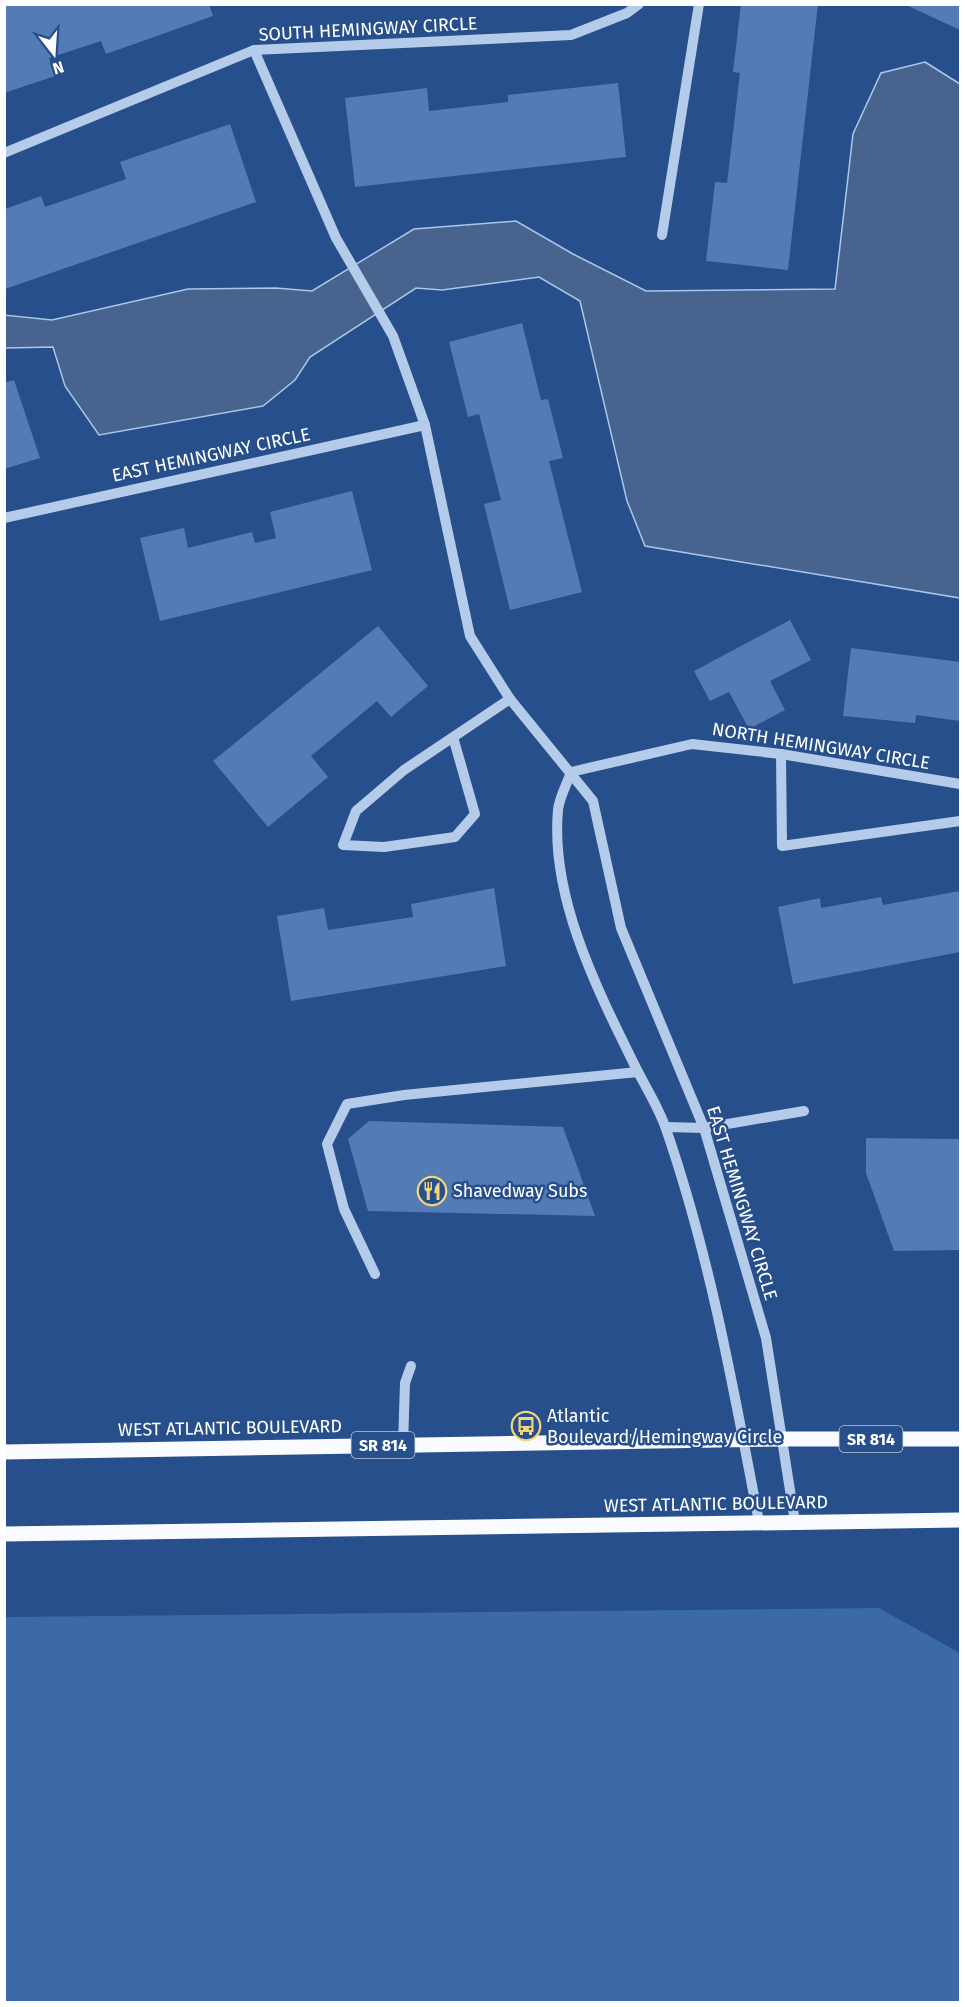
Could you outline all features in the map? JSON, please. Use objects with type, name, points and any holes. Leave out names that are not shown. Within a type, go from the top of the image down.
[{"type":"main road","name":"WEST ATLANTIC BOULEVARD","points":[[4,1452],[960,1438]]},
{"type":"main road","name":"WEST ATLANTIC BOULEVARD","points":[[4,1534],[960,1520]]},
{"type":"street","name":"SOUTH HEMINGWAY CIRCLE","points":[[4,153],[254,50],[571,35],[627,13],[639,4]]},
{"type":"street","points":[[662,235],[699,4]]},
{"type":"street","name":"EAST HEMINGWAY CIRCLE","points":[[254,50],[336,238],[393,336],[425,425],[470,636],[510,699],[593,801],[621,928],[704,1128],[766,1338],[795,1522]]},
{"type":"street","name":"EAST HEMINGWAY CIRCLE","points":[[4,518],[425,425]]},
{"type":"street","points":[[453,737],[475,814],[455,837],[384,847],[343,845],[356,811],[404,770],[453,737],[510,699]]},
{"type":"street","name":"NORTH HEMINGWAY CIRCLE","points":[[571,772],[692,744],[781,754],[960,784]]},
{"type":"street","points":[[781,754],[782,846],[960,821]]},
{"type":"street","points":[[571,772],[558,808],[558,869],[585,955],[638,1072],[666,1127],[701,1248],[759,1522]]},
{"type":"street","points":[[375,1274],[345,1209],[327,1144],[347,1104],[404,1095],[638,1072]]},
{"type":"street","points":[[666,1127],[704,1128],[804,1111]]},
{"type":"street","points":[[403,1445],[405,1383],[411,1366]]},
{"type":"shaded area","points":[[925,62],[960,84],[960,598],[645,546],[627,501],[580,301],[539,277],[442,290],[416,288],[310,357],[295,380],[263,406],[99,435],[65,386],[53,347],[5,348],[4,315],[52,320],[188,289],[276,288],[312,291],[414,229],[516,221],[573,254],[646,291],[835,289],[853,134],[881,73]]},
{"type":"shaded area","points":[[879,1608],[960,1653],[960,2002],[5,2002],[5,1617]]},
{"type":"building","points":[[8,4],[209,4],[213,16],[106,54],[101,41],[49,58],[55,76],[4,93],[4,6]]},
{"type":"building","points":[[741,4],[818,4],[788,270],[706,261],[715,182],[727,183],[740,73],[733,72]]},
{"type":"building","points":[[904,4],[960,4],[960,30]]},
{"type":"building","points":[[618,83],[626,157],[355,187],[345,98],[427,88],[429,111],[508,102],[508,95]]},
{"type":"building","points":[[230,124],[256,202],[5,289],[5,209],[41,196],[45,207],[126,179],[120,162]]},
{"type":"building","points":[[522,323],[541,400],[548,399],[563,458],[549,461],[582,592],[510,610],[484,504],[501,500],[479,414],[468,417],[449,342]]},
{"type":"building","points":[[14,380],[40,458],[4,469],[4,383]]},
{"type":"building","points":[[352,491],[372,570],[160,621],[140,538],[184,528],[188,548],[252,532],[255,543],[276,538],[270,512]]},
{"type":"building","points":[[790,620],[811,660],[770,681],[785,710],[749,729],[729,692],[710,701],[694,671]]},
{"type":"building","points":[[378,626],[428,686],[391,717],[377,701],[311,756],[328,777],[268,827],[213,761]]},
{"type":"building","points":[[851,648],[960,662],[960,721],[916,715],[915,723],[843,716]]},
{"type":"building","points":[[494,888],[506,966],[291,1001],[277,916],[324,908],[328,930],[413,917],[411,904]]},
{"type":"building","points":[[960,891],[960,952],[793,984],[778,907],[820,898],[821,908],[881,897],[883,905]]},
{"type":"building","points":[[369,1121],[563,1127],[595,1216],[368,1211],[348,1139]]},
{"type":"building","points":[[866,1138],[960,1139],[960,1250],[894,1251],[866,1173]]},
{"type":"place","name":"Shavedway Subs","points":[[432,1191]]},
{"type":"place","name":"Atlantic Boulevard/Hemingway Circle","points":[[526,1426]]}]
